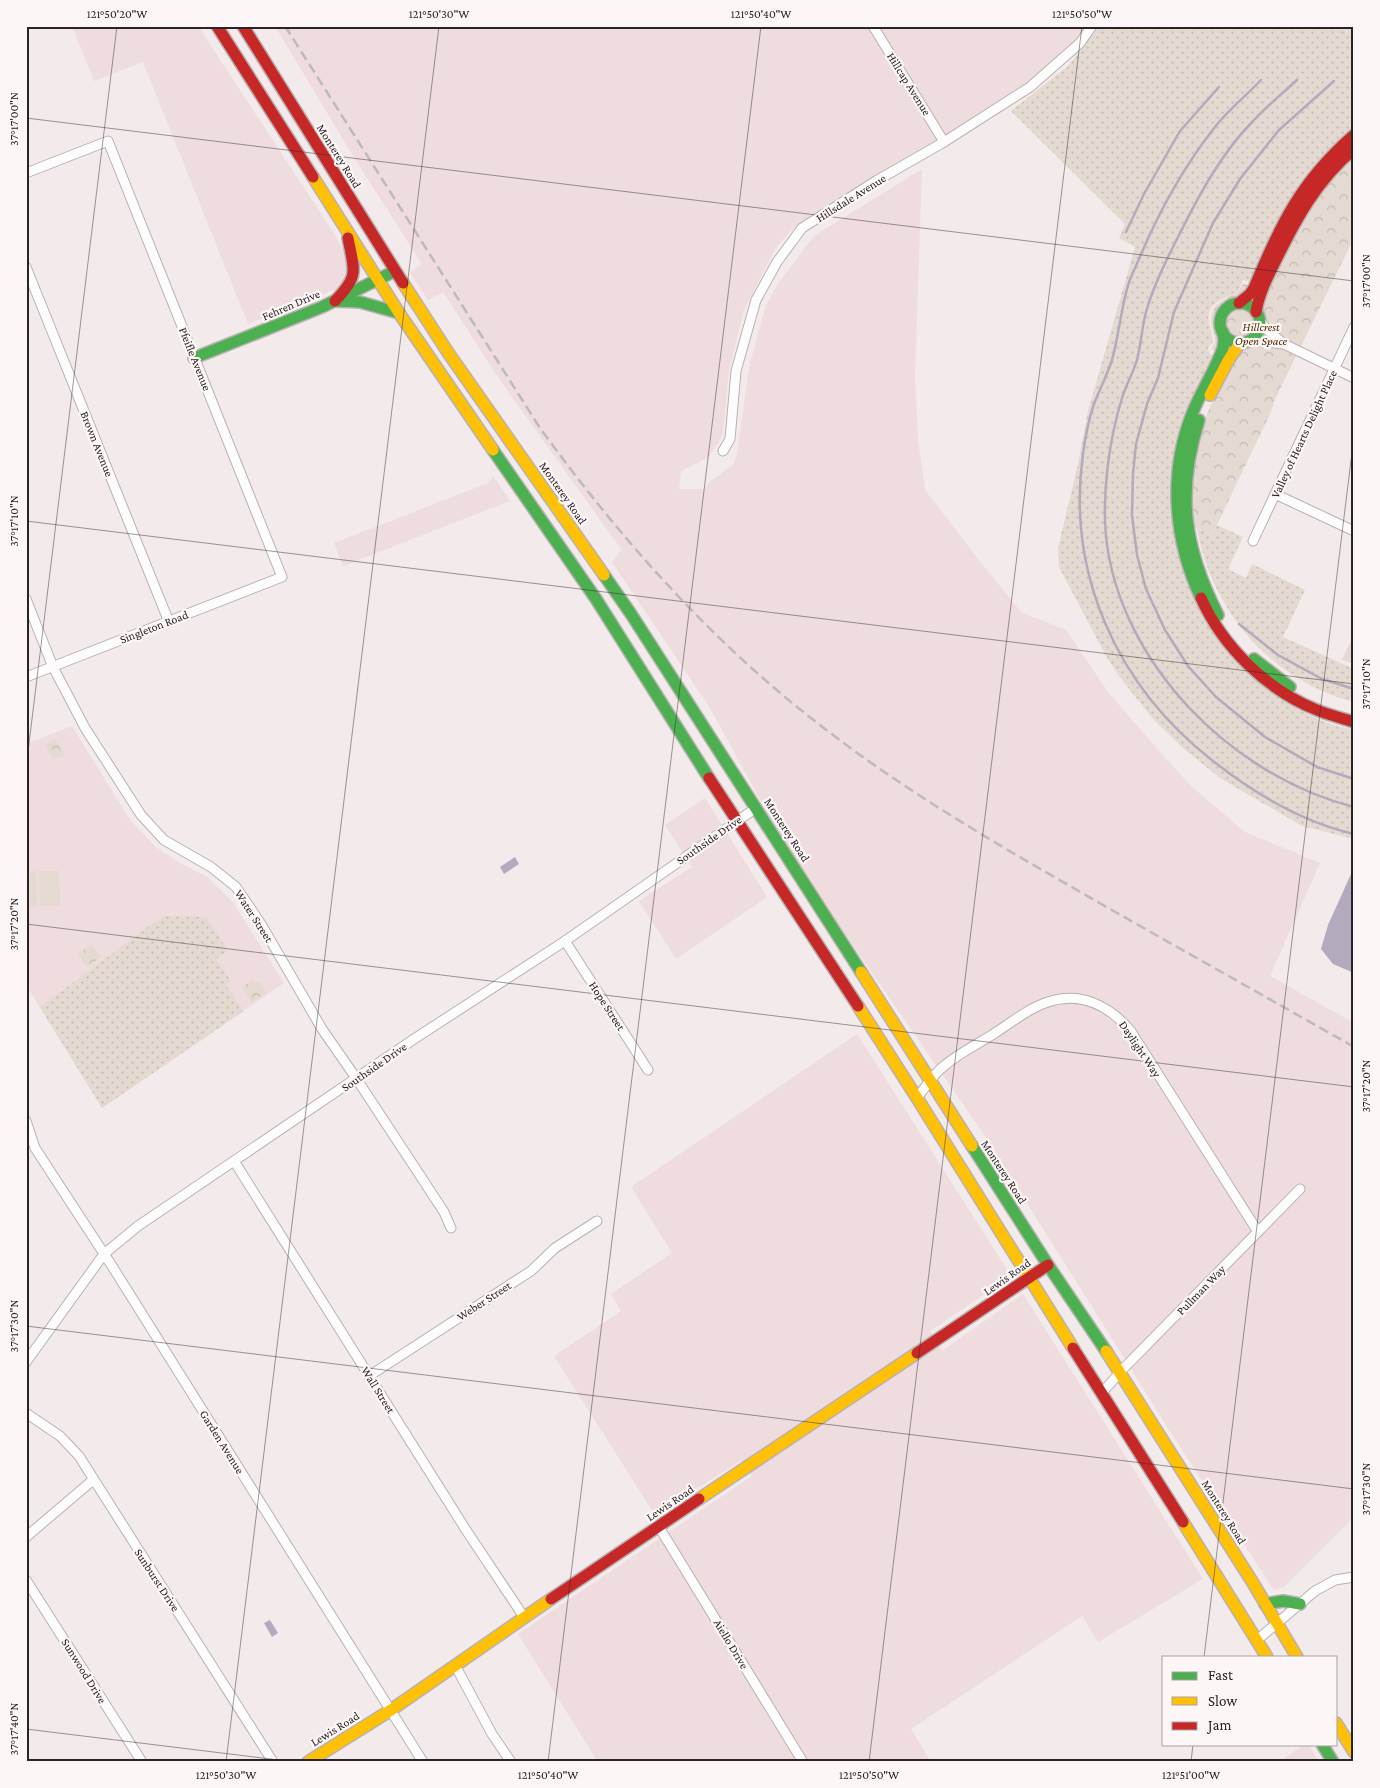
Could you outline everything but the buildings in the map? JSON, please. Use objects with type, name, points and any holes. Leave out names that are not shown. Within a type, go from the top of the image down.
[{"type":"main road","points":[[217,26],[399,313],[575,569],[917,1098],[1266,1656]]},
{"type":"main road","name":"Monterey Road","points":[[243,26],[395,271],[449,354],[644,634],[1048,1265],[1120,1372],[1296,1656]]},
{"type":"main road","points":[[1354,135],[1316,171],[1289,209],[1250,294],[1239,303],[1231,305],[1223,313],[1221,323],[1225,342],[1193,411],[1183,441],[1176,478],[1179,532],[1191,579],[1201,602],[1215,625],[1235,652],[1264,680],[1305,704],[1330,715],[1354,722]]},
{"type":"main road","points":[[1354,149],[1329,172],[1295,219],[1259,296],[1258,331],[1245,342],[1219,376],[1202,412],[1194,434],[1185,487],[1186,518],[1197,568],[1209,599],[1220,618],[1240,644],[1259,664],[1281,682],[1328,706],[1354,714]]},
{"type":"main road","points":[[335,301],[352,284],[355,276],[346,230]]},
{"type":"main road","name":"Fehren Drive","points":[[194,358],[335,301],[379,281],[395,271]]},
{"type":"main road","points":[[335,301],[362,301],[399,313]]},
{"type":"main road","points":[[1239,303],[1249,306],[1258,316]]},
{"type":"main road","points":[[1224,332],[1230,340],[1245,342]]},
{"type":"main road","points":[[575,569],[591,557]]},
{"type":"main road","name":"Lewis Road","points":[[308,1762],[391,1710],[524,1617],[1048,1265]]},
{"type":"main road","points":[[1265,1604],[1283,1601],[1300,1604]]},
{"type":"main road","points":[[1338,1725],[1354,1752]]},
{"type":"main road","points":[[1323,1746],[1333,1762]]},
{"type":"street","name":"Hillcap Avenue","points":[[873,26],[944,142]]},
{"type":"street","name":"Hillsdale Avenue","points":[[723,451],[730,439],[736,371],[756,300],[777,262],[802,228],[1030,88],[1080,42],[1092,26]]},
{"type":"street","name":"Pfeifle Avenue","points":[[26,173],[108,140],[282,577]]},
{"type":"street","name":"Brown Avenue","points":[[26,267],[169,622]]},
{"type":"street","points":[[1258,316],[1265,328],[1284,344],[1354,378]]},
{"type":"street","name":"Valley of Hearts Delight Place","points":[[1253,541],[1354,327]]},
{"type":"street","points":[[1245,342],[1284,344]]},
{"type":"street","points":[[1275,494],[1354,531]]},
{"type":"street","name":"Singleton Road","points":[[26,677],[282,577]]},
{"type":"street","name":"Water Street","points":[[26,600],[53,667],[85,728],[141,815],[164,840],[211,867],[236,888],[260,924],[322,1029],[444,1212],[451,1228]]},
{"type":"street","name":"Southside Drive","points":[[28,1356],[104,1254],[138,1226],[356,1078],[565,942],[756,808]]},
{"type":"street","name":"Hope Street","points":[[565,942],[648,1070]]},
{"type":"street","name":"Daylight Way","points":[[917,1098],[942,1067],[1032,1010],[1049,1002],[1067,999],[1085,1000],[1102,1006],[1118,1016],[1130,1030],[1258,1232]]},
{"type":"street","name":"Garden Avenue","points":[[26,1121],[35,1148],[104,1254],[423,1762]]},
{"type":"street","name":"Wall Street","points":[[234,1161],[499,1581],[524,1617]]},
{"type":"street","name":"Pullman Way","points":[[1102,1393],[1120,1372],[1300,1189]]},
{"type":"street","name":"Weber Street","points":[[369,1376],[531,1271],[555,1248],[597,1221]]},
{"type":"street","name":"Sunburst Drive","points":[[26,1413],[60,1436],[79,1456],[273,1762]]},
{"type":"street","points":[[26,1537],[93,1480]]},
{"type":"street","name":"Aiello Drive","points":[[659,1527],[803,1762]]},
{"type":"street","points":[[1257,1640],[1315,1591],[1328,1583],[1354,1577]]},
{"type":"street","name":"Sunwood Drive","points":[[26,1580],[142,1762]]},
{"type":"street","points":[[455,1665],[492,1734],[511,1762]]},
{"type":"shaded area","points":[[72,26],[198,26],[337,238],[350,267],[350,279],[342,287],[248,324],[143,62],[94,81]]},
{"type":"shaded area","points":[[275,26],[1086,26],[1075,40],[1048,66],[1001,102],[871,178],[799,223],[788,234],[775,249],[744,310],[729,370],[723,432],[720,440],[708,458],[681,471],[679,489],[703,489],[733,465],[737,454],[749,367],[766,305],[777,285],[814,236],[922,169],[915,376],[918,440],[925,490],[1021,612],[1066,630],[1108,692],[1191,786],[1245,832],[1320,863],[1270,976],[1354,1023],[1354,1517],[1284,1587],[1274,1590],[1175,1439],[981,1130],[791,856],[710,708],[612,562],[622,550],[499,379],[443,292],[428,300],[410,272],[422,264],[355,159]]},
{"type":"shaded area","points":[[493,476],[510,501],[343,566],[334,543],[488,483]]},
{"type":"shaded area","points":[[72,726],[130,820],[156,847],[178,862],[207,877],[232,901],[284,983],[102,1108],[26,985],[26,744]]},
{"type":"shaded area","points":[[705,798],[767,897],[676,959],[639,901],[692,867],[665,825]]},
{"type":"shaded area","points":[[515,857],[519,864],[504,874],[500,867]]},
{"type":"shaded area","points":[[1354,873],[1354,973],[1333,964],[1321,949],[1328,925],[1351,874]]},
{"type":"shaded area","points":[[857,1034],[1006,1268],[1007,1276],[1004,1281],[930,1331],[942,1351],[1023,1294],[1203,1579],[1098,1642],[1082,1616],[911,1729],[931,1762],[598,1762],[518,1634],[752,1476],[742,1460],[655,1515],[554,1356],[621,1311],[611,1294],[672,1253],[631,1187]]},
{"type":"shaded area","points":[[270,1620],[278,1633],[272,1637],[264,1623]]},
{"type":"shaded area","points":[[1302,1746],[1309,1746],[1319,1762],[1279,1762]]},
{"type":"green space","points":[[1100,26],[1354,26],[1354,130],[1268,241],[1250,282],[1243,280],[1238,290],[1217,302],[1211,309],[1209,321],[1213,342],[1208,348],[1210,354],[1214,356],[1189,409],[1197,604],[1220,643],[1262,684],[1311,716],[1354,730],[1354,839],[1302,826],[1220,778],[1184,749],[1154,720],[1121,679],[1106,656],[1059,567],[1058,548],[1078,464],[1088,411],[1135,247],[1119,238],[1125,224],[1011,111],[1068,66]]},
{"type":"green space","name":"Hillcrest Open Space","points":[[1354,149],[1354,238],[1276,397],[1270,414],[1212,535],[1197,528],[1193,529],[1192,485],[1198,442],[1207,414],[1231,361],[1211,349],[1215,342],[1211,321],[1212,311],[1220,302],[1240,289],[1243,284],[1249,285],[1295,219]]},
{"type":"green space","points":[[1217,525],[1243,537],[1228,569],[1246,578],[1252,564],[1305,590],[1283,637],[1354,669],[1354,702],[1324,692],[1297,678],[1272,660],[1250,638],[1231,614],[1216,587],[1204,558],[1197,528],[1212,535]]},
{"type":"green space","points":[[1354,634],[1354,657],[1351,663],[1342,660]]},
{"type":"green space","points":[[55,739],[65,756],[52,758],[45,745]]},
{"type":"green space","points":[[36,871],[37,907],[26,907],[26,872]]},
{"type":"green space","points":[[39,871],[59,871],[60,906],[40,906]]},
{"type":"green space","points":[[163,916],[206,917],[228,951],[216,959],[231,981],[226,985],[244,1011],[102,1108],[40,1007]]},
{"type":"green space","points":[[91,944],[101,957],[87,967],[78,954]]},
{"type":"green space","points":[[252,981],[259,982],[266,993],[252,1002],[242,987]]},
{"type":"waterway","points":[[1261,80],[1220,121],[1194,156],[1174,187],[1157,219],[1129,282],[1112,360],[1094,404],[1085,442],[1080,499],[1083,543],[1092,585],[1106,625],[1126,663],[1150,699],[1179,732],[1213,761],[1262,795],[1316,822],[1354,834]]},
{"type":"waterway","points":[[1297,80],[1254,120],[1230,147],[1192,209],[1156,284],[1146,312],[1137,360],[1122,398],[1113,431],[1106,485],[1106,537],[1116,584],[1134,628],[1158,670],[1190,708],[1226,741],[1266,770],[1309,792],[1354,807]]},
{"type":"waterway","points":[[1334,81],[1279,130],[1240,179],[1213,223],[1174,312],[1158,378],[1147,404],[1136,444],[1132,515],[1137,555],[1146,589],[1165,630],[1188,666],[1216,697],[1265,737],[1317,767],[1354,779]]},
{"type":"waterway","points":[[1126,232],[1144,194],[1180,131],[1219,87]]},
{"type":"waterway","points":[[1239,624],[1278,655],[1322,679],[1354,689]]},
{"type":"railway","points":[[285,26],[540,428],[601,508],[702,621],[777,690],[816,722],[883,771],[953,817],[1354,1047]]},
{"type":"traffic: fast","points":[[194,358],[322,307],[395,271]]},
{"type":"traffic: fast","points":[[335,301],[360,302],[399,313]]},
{"type":"traffic: fast","points":[[1240,303],[1254,309],[1260,323],[1254,337],[1240,343],[1226,337],[1220,323],[1226,309],[1240,303]]},
{"type":"traffic: fast","points":[[1201,598],[1192,576],[1180,530],[1177,507],[1177,483],[1184,437],[1192,414],[1223,348],[1223,332]]},
{"type":"traffic: fast","points":[[1199,420],[1187,471],[1187,519],[1197,566],[1218,615]]},
{"type":"traffic: fast","points":[[493,450],[596,599],[709,778]]},
{"type":"traffic: fast","points":[[604,575],[861,972]]},
{"type":"traffic: fast","points":[[1254,659],[1290,687]]},
{"type":"traffic: fast","points":[[972,1146],[1106,1351]]},
{"type":"traffic: fast","points":[[1265,1604],[1283,1601],[1300,1604]]},
{"type":"traffic: fast","points":[[1323,1746],[1333,1762]]},
{"type":"traffic: slow","points":[[313,177],[399,313],[493,450]]},
{"type":"traffic: slow","points":[[403,283],[449,354],[604,575]]},
{"type":"traffic: slow","points":[[1210,395],[1229,359],[1240,343]]},
{"type":"traffic: slow","points":[[861,972],[972,1146]]},
{"type":"traffic: slow","points":[[858,1006],[1073,1348]]},
{"type":"traffic: slow","points":[[1106,1351],[1253,1583],[1296,1656]]},
{"type":"traffic: slow","points":[[699,1499],[917,1353]]},
{"type":"traffic: slow","points":[[1183,1522],[1266,1656]]},
{"type":"traffic: slow","points":[[308,1762],[391,1710],[551,1599]]},
{"type":"traffic: slow","points":[[1338,1726],[1354,1752]]},
{"type":"traffic: jam","points":[[217,26],[313,177]]},
{"type":"traffic: jam","points":[[243,26],[403,283]]},
{"type":"traffic: jam","points":[[1239,303],[1254,288],[1283,224],[1306,187],[1320,169],[1354,135]]},
{"type":"traffic: jam","points":[[1256,312],[1266,280],[1308,201],[1329,174],[1354,149]]},
{"type":"traffic: jam","points":[[335,301],[352,278],[353,266],[348,238]]},
{"type":"traffic: jam","points":[[1201,598],[1210,616],[1234,650],[1264,679],[1281,691],[1322,712],[1354,722]]},
{"type":"traffic: jam","points":[[709,778],[858,1006]]},
{"type":"traffic: jam","points":[[917,1353],[1048,1265]]},
{"type":"traffic: jam","points":[[1073,1348],[1183,1522]]},
{"type":"traffic: jam","points":[[551,1599],[699,1499]]}]
